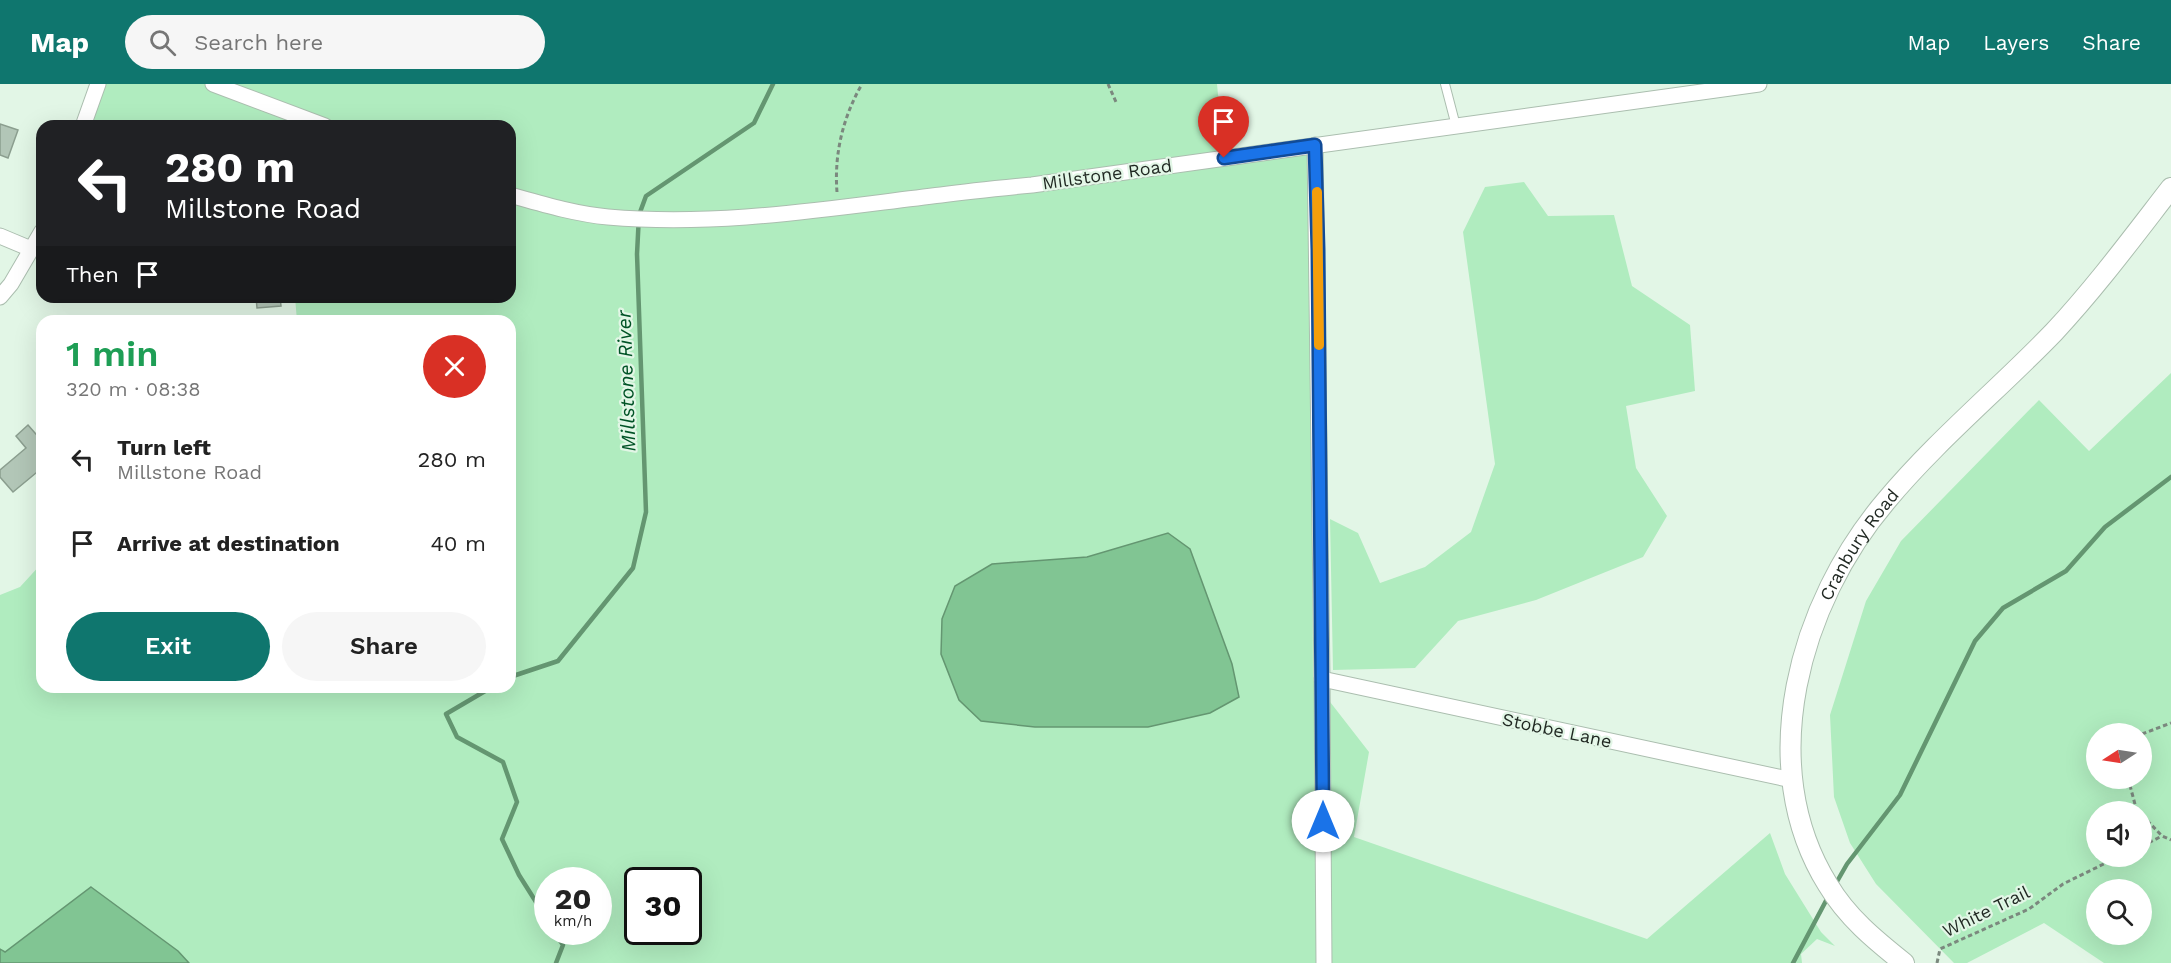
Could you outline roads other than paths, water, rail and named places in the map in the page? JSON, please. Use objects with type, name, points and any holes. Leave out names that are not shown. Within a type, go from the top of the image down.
[{"type":"street","points":[[85,120],[98,84]]},
{"type":"street","points":[[213,84],[309,120]]},
{"type":"street","name":"Millstone Road","points":[[516,197],[607,217],[668,220],[730,219],[838,209],[942,194],[1032,185],[1759,84]]},
{"type":"street","points":[[1315,145],[1324,963]]},
{"type":"street","name":"Cranbury Road","points":[[1904,963],[1867,933],[1847,912],[1821,875],[1802,832],[1792,780],[1791,719],[1795,687],[1803,657],[1843,561],[1885,501],[1909,474],[2054,332],[2095,286],[2171,188]]},
{"type":"street","points":[[0,236],[31,249]]},
{"type":"street","points":[[0,297],[11,285],[36,241]]},
{"type":"street","name":"Stobbe Lane","points":[[1322,679],[1792,780]]},
{"type":"lane","points":[[1445,84],[1456,126]]},
{"type":"waterway","name":"Millstone River","points":[[516,675],[558,661],[633,568],[646,512],[637,254],[639,215],[646,196],[754,123],[773,84]]},
{"type":"waterway","points":[[1835,885],[1847,864],[1900,795],[1975,641],[2003,608],[2066,571],[2105,527],[2171,477]]},
{"type":"waterway","name":"Millstone River","points":[[482,693],[446,714],[457,737],[503,762],[517,802],[502,839],[519,875],[534,899]]},
{"type":"waterway","points":[[1793,963],[1828,897]]},
{"type":"waterway","name":"Millstone River","points":[[556,963],[563,945]]}]
